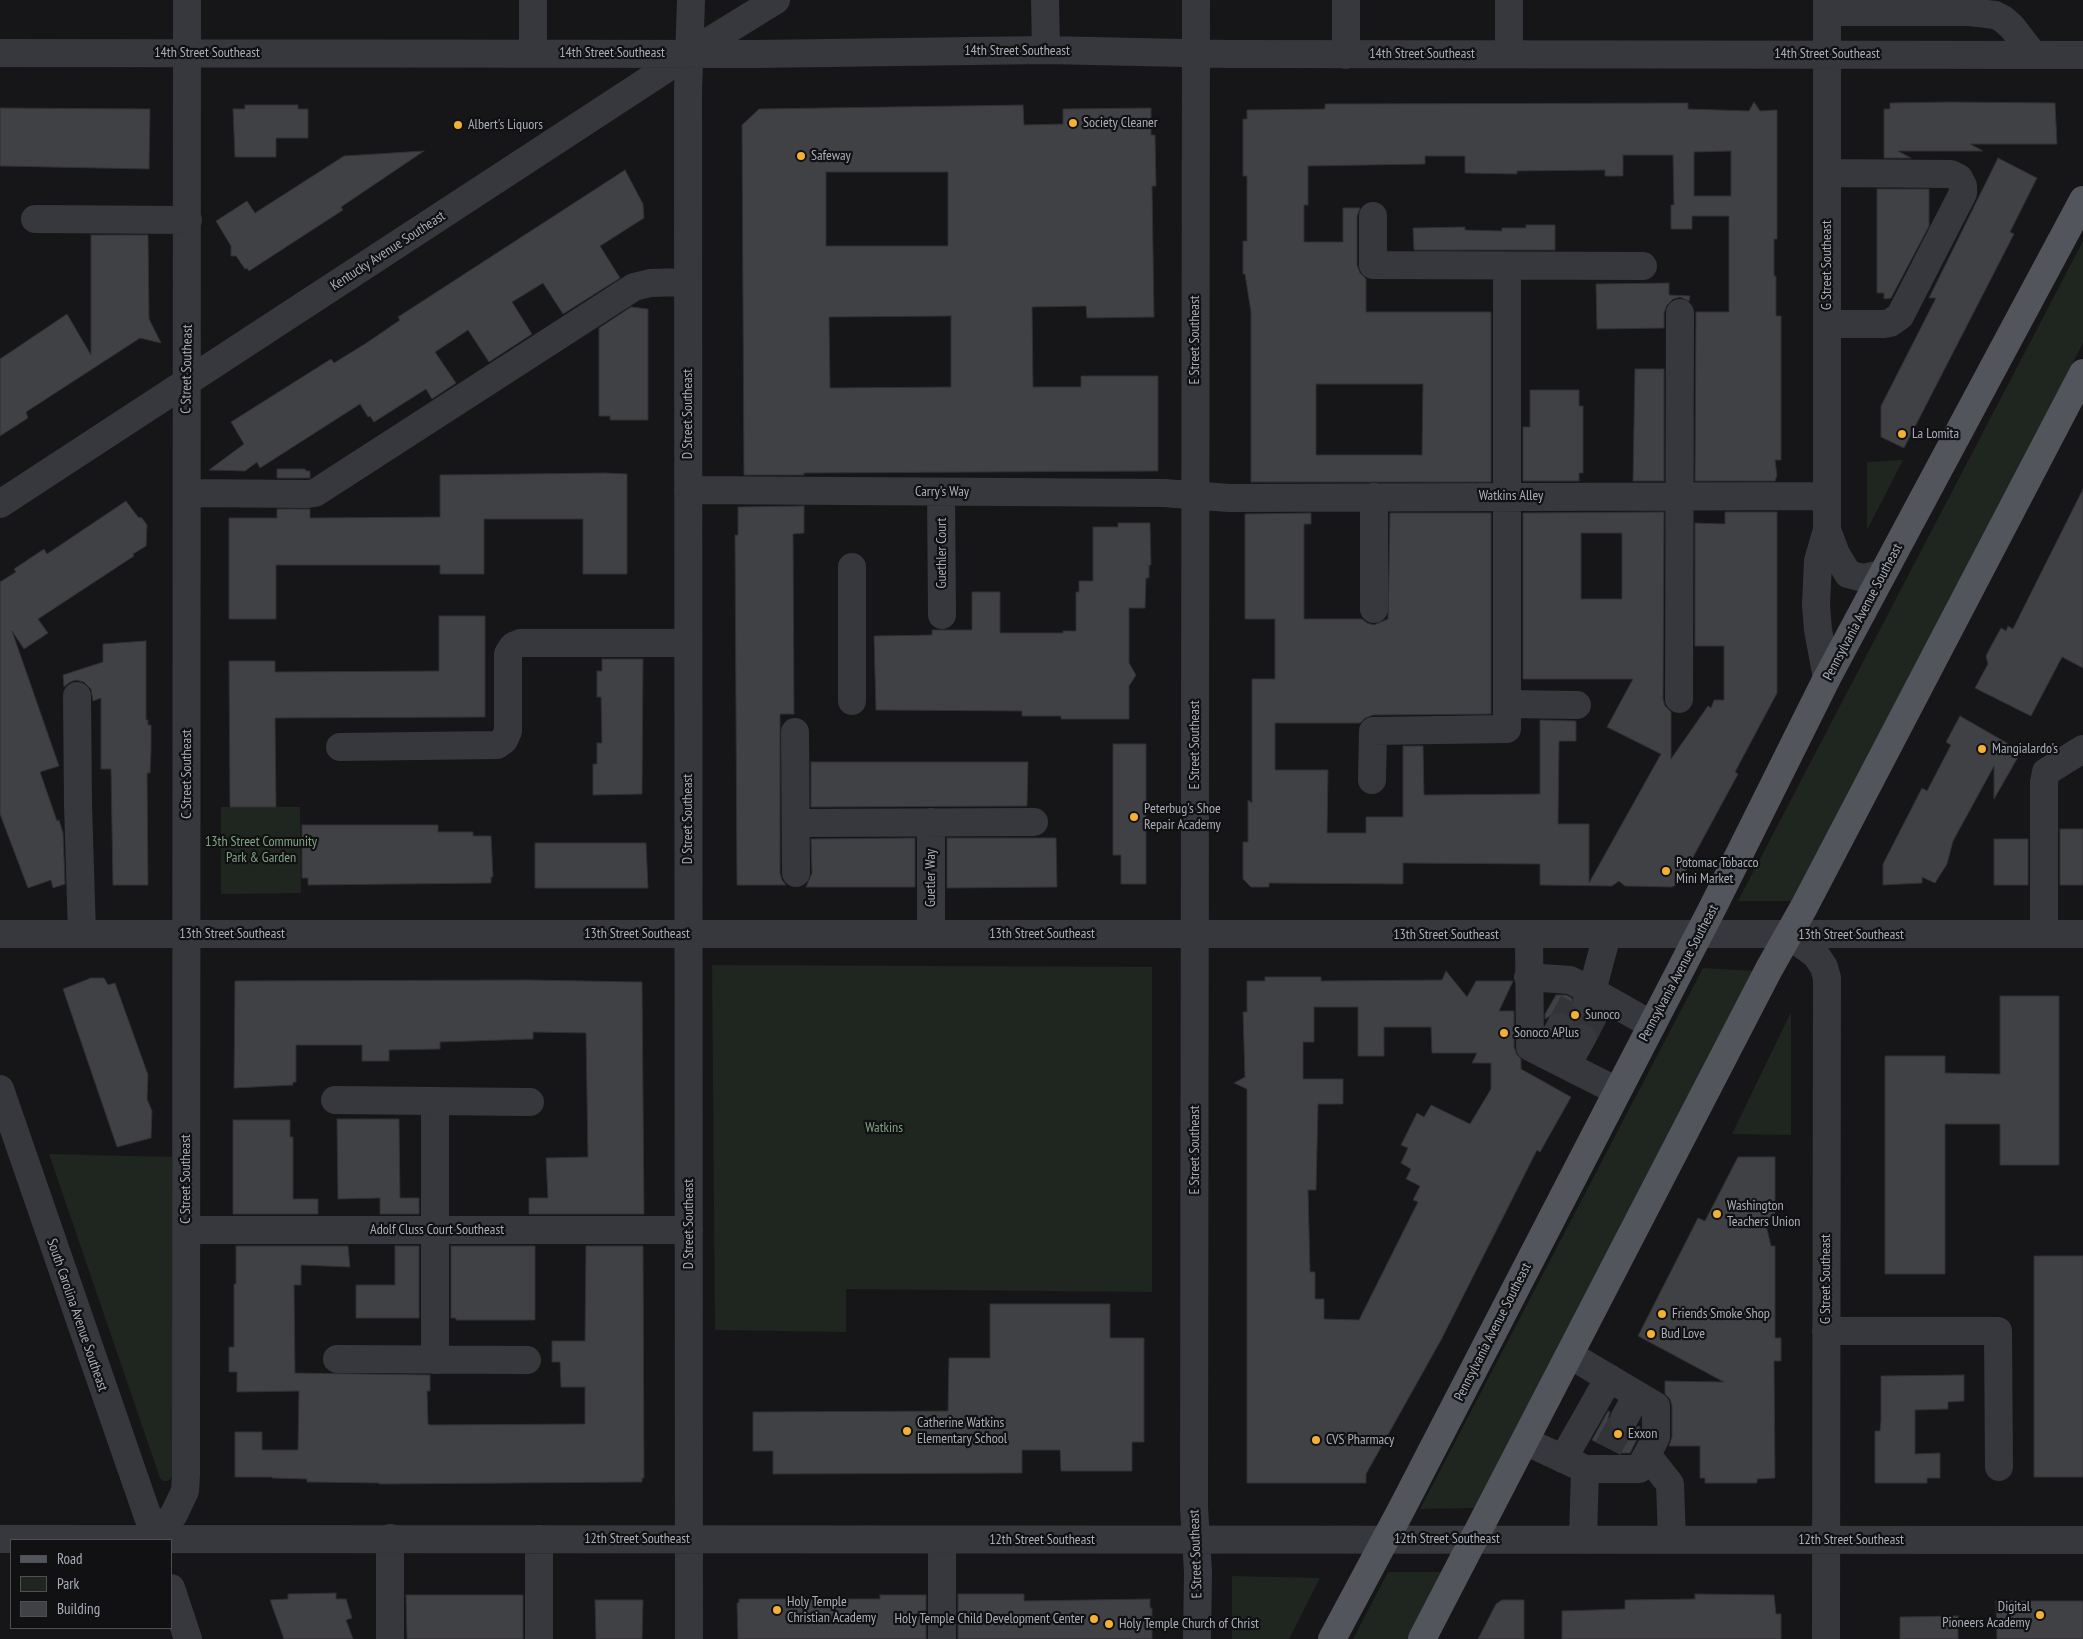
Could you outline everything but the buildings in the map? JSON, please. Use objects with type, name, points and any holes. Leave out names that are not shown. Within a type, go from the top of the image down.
[{"type":"main road","name":"Pennsylvania Avenue Southeast","points":[[1332,1639],[1699,935],[1827,678],[2083,200]]},
{"type":"main road","points":[[1422,1639],[2083,373]]},
{"type":"street","name":"C Street Southeast","points":[[156,1539],[174,1514],[185,1491],[187,0]]},
{"type":"street","points":[[533,0],[533,53]]},
{"type":"street","name":"D Street Southeast","points":[[689,1639],[688,92],[691,0]]},
{"type":"street","name":"Kentucky Avenue Southeast","points":[[0,504],[690,53],[776,0]]},
{"type":"street","points":[[1045,0],[1046,50]]},
{"type":"street","name":"E Street Southeast","points":[[1196,0],[1195,934],[1196,1540],[1198,1639]]},
{"type":"street","points":[[1346,0],[1346,55]]},
{"type":"street","points":[[1509,0],[1509,54]]},
{"type":"street","points":[[1828,6],[1995,15],[2012,27],[2033,54]]},
{"type":"street","name":"G Street Southeast","points":[[1827,678],[1818,630],[1816,605],[1818,561],[1827,530],[1828,6]]},
{"type":"street","name":"14th Street Southeast","points":[[0,52],[187,54],[754,54],[1046,50],[1346,55],[2083,55]]},
{"type":"street","points":[[1827,173],[1951,174],[1959,178],[1963,186],[1963,193],[1900,316],[1890,323],[1884,324],[1827,324]]},
{"type":"street","points":[[1373,216],[1373,265],[1643,266]]},
{"type":"street","points":[[35,219],[188,220]]},
{"type":"street","points":[[1372,780],[1373,731],[1507,728],[1507,266]]},
{"type":"street","points":[[187,493],[315,493],[634,287],[650,283],[688,282]]},
{"type":"street","points":[[1679,699],[1678,496],[1680,313]]},
{"type":"street","name":"Carry's Way","points":[[688,490],[1164,493],[1195,496]]},
{"type":"street","name":"Guethler Court","points":[[942,492],[942,615]]},
{"type":"street","name":"Watkins Alley","points":[[1195,496],[1229,498],[1827,496]]},
{"type":"street","points":[[1374,497],[1374,610]]},
{"type":"street","name":"G Street Southeast","points":[[1827,530],[1836,554],[1848,574],[1863,578],[1882,574]]},
{"type":"street","points":[[852,567],[852,701]]},
{"type":"street","points":[[340,747],[497,746],[504,740],[508,731],[508,654],[513,646],[520,643],[688,643]]},
{"type":"street","points":[[77,696],[82,934]]},
{"type":"street","points":[[1507,704],[1577,705]]},
{"type":"street","points":[[795,732],[796,873]]},
{"type":"street","points":[[2044,934],[2044,782],[2046,772],[2083,749]]},
{"type":"street","points":[[796,822],[1034,822]]},
{"type":"street","name":"Guetler Way","points":[[931,822],[931,934]]},
{"type":"street","name":"13th Street Southeast","points":[[0,934],[2083,934]]},
{"type":"street","points":[[1529,935],[1530,1047],[1617,1091]]},
{"type":"street","points":[[1584,993],[1607,935]]},
{"type":"street","name":"G Street Southeast","points":[[1789,935],[1816,955],[1824,967],[1827,978],[1826,1639]]},
{"type":"street","points":[[1528,977],[1584,993],[1652,1025]]},
{"type":"street","points":[[1551,1057],[1566,1030],[1551,1057]]},
{"type":"street","name":"South Carolina Avenue Southeast","points":[[0,1089],[6,1131],[156,1539]]},
{"type":"street","points":[[335,1100],[530,1102]]},
{"type":"street","points":[[435,1360],[436,1100]]},
{"type":"street","name":"Adolf Cluss Court Southeast","points":[[186,1230],[689,1230]]},
{"type":"street","points":[[1826,1330],[1998,1331],[1999,1468]]},
{"type":"street","points":[[1525,1440],[1588,1461],[1640,1469],[1648,1455],[1656,1437],[1656,1406],[1570,1355]]},
{"type":"street","points":[[337,1359],[527,1360]]},
{"type":"street","points":[[1582,1539],[1588,1461],[1609,1378]]},
{"type":"street","points":[[1624,1419],[1637,1395]]},
{"type":"street","points":[[1648,1455],[1670,1484],[1672,1540]]},
{"type":"street","points":[[390,1538],[390,1639]]},
{"type":"street","name":"12th Street Southeast","points":[[0,1539],[2083,1540]]},
{"type":"street","points":[[539,1539],[539,1639]]},
{"type":"street","points":[[942,1540],[942,1639]]},
{"type":"street","points":[[172,1591],[188,1639]]},
{"type":"green space","points":[[2083,241],[2083,343],[1848,794],[1792,901],[1738,901]]},
{"type":"green space","points":[[1903,460],[1867,530],[1867,462]]},
{"type":"green space","name":"13th Street Community Park & Garden","points":[[221,807],[300,807],[301,893],[221,894]]},
{"type":"green space","name":"Watkins","points":[[712,965],[1152,967],[1152,1292],[846,1289],[846,1332],[715,1330]]},
{"type":"green space","points":[[1703,968],[1755,971],[1475,1508],[1420,1509]]},
{"type":"green space","points":[[1791,1012],[1791,1135],[1732,1134]]},
{"type":"green space","points":[[49,1154],[172,1157],[172,1477],[168,1481],[163,1481],[160,1478]]},
{"type":"green space","points":[[1388,1572],[1443,1572],[1408,1639],[1353,1639]]},
{"type":"green space","points":[[1232,1576],[1320,1578],[1289,1639],[1232,1639]]},
{"type":"tunnel","points":[[1560,1027],[1577,996]]},
{"type":"tunnel","points":[[1582,1038],[1598,1007]]},
{"type":"tunnel","points":[[1608,1448],[1624,1419]]},
{"type":"place","name":"Society Cleaner","points":[[1073,123]]},
{"type":"place","name":"Albert's Liquors","points":[[458,125]]},
{"type":"place","name":"Safeway","points":[[801,156]]},
{"type":"place","name":"La Lomita","points":[[1902,434]]},
{"type":"place","name":"Mangialardo's","points":[[1982,749]]},
{"type":"place","name":"Peterbug's Shoe Repair Academy","points":[[1134,817]]},
{"type":"place","name":"Potomac Tobacco Mini Market","points":[[1666,871]]},
{"type":"place","name":"Sunoco","points":[[1575,1015]]},
{"type":"place","name":"Sonoco APlus","points":[[1504,1033]]},
{"type":"place","name":"Washington Teachers Union","points":[[1717,1214]]},
{"type":"place","name":"Friends Smoke Shop","points":[[1662,1314]]},
{"type":"place","name":"Bud Love","points":[[1651,1334]]},
{"type":"place","name":"Catherine Watkins Elementary School","points":[[907,1431]]},
{"type":"place","name":"Exxon","points":[[1618,1434]]},
{"type":"place","name":"CVS Pharmacy","points":[[1316,1440]]},
{"type":"place","name":"Holy Temple Christian Academy","points":[[777,1610]]},
{"type":"place","name":"Digital Pioneers Academy","points":[[2040,1615]]},
{"type":"place","name":"Holy Temple Child Development Center","points":[[1094,1619]]},
{"type":"place","name":"Holy Temple Church of Christ","points":[[1109,1624]]}]
